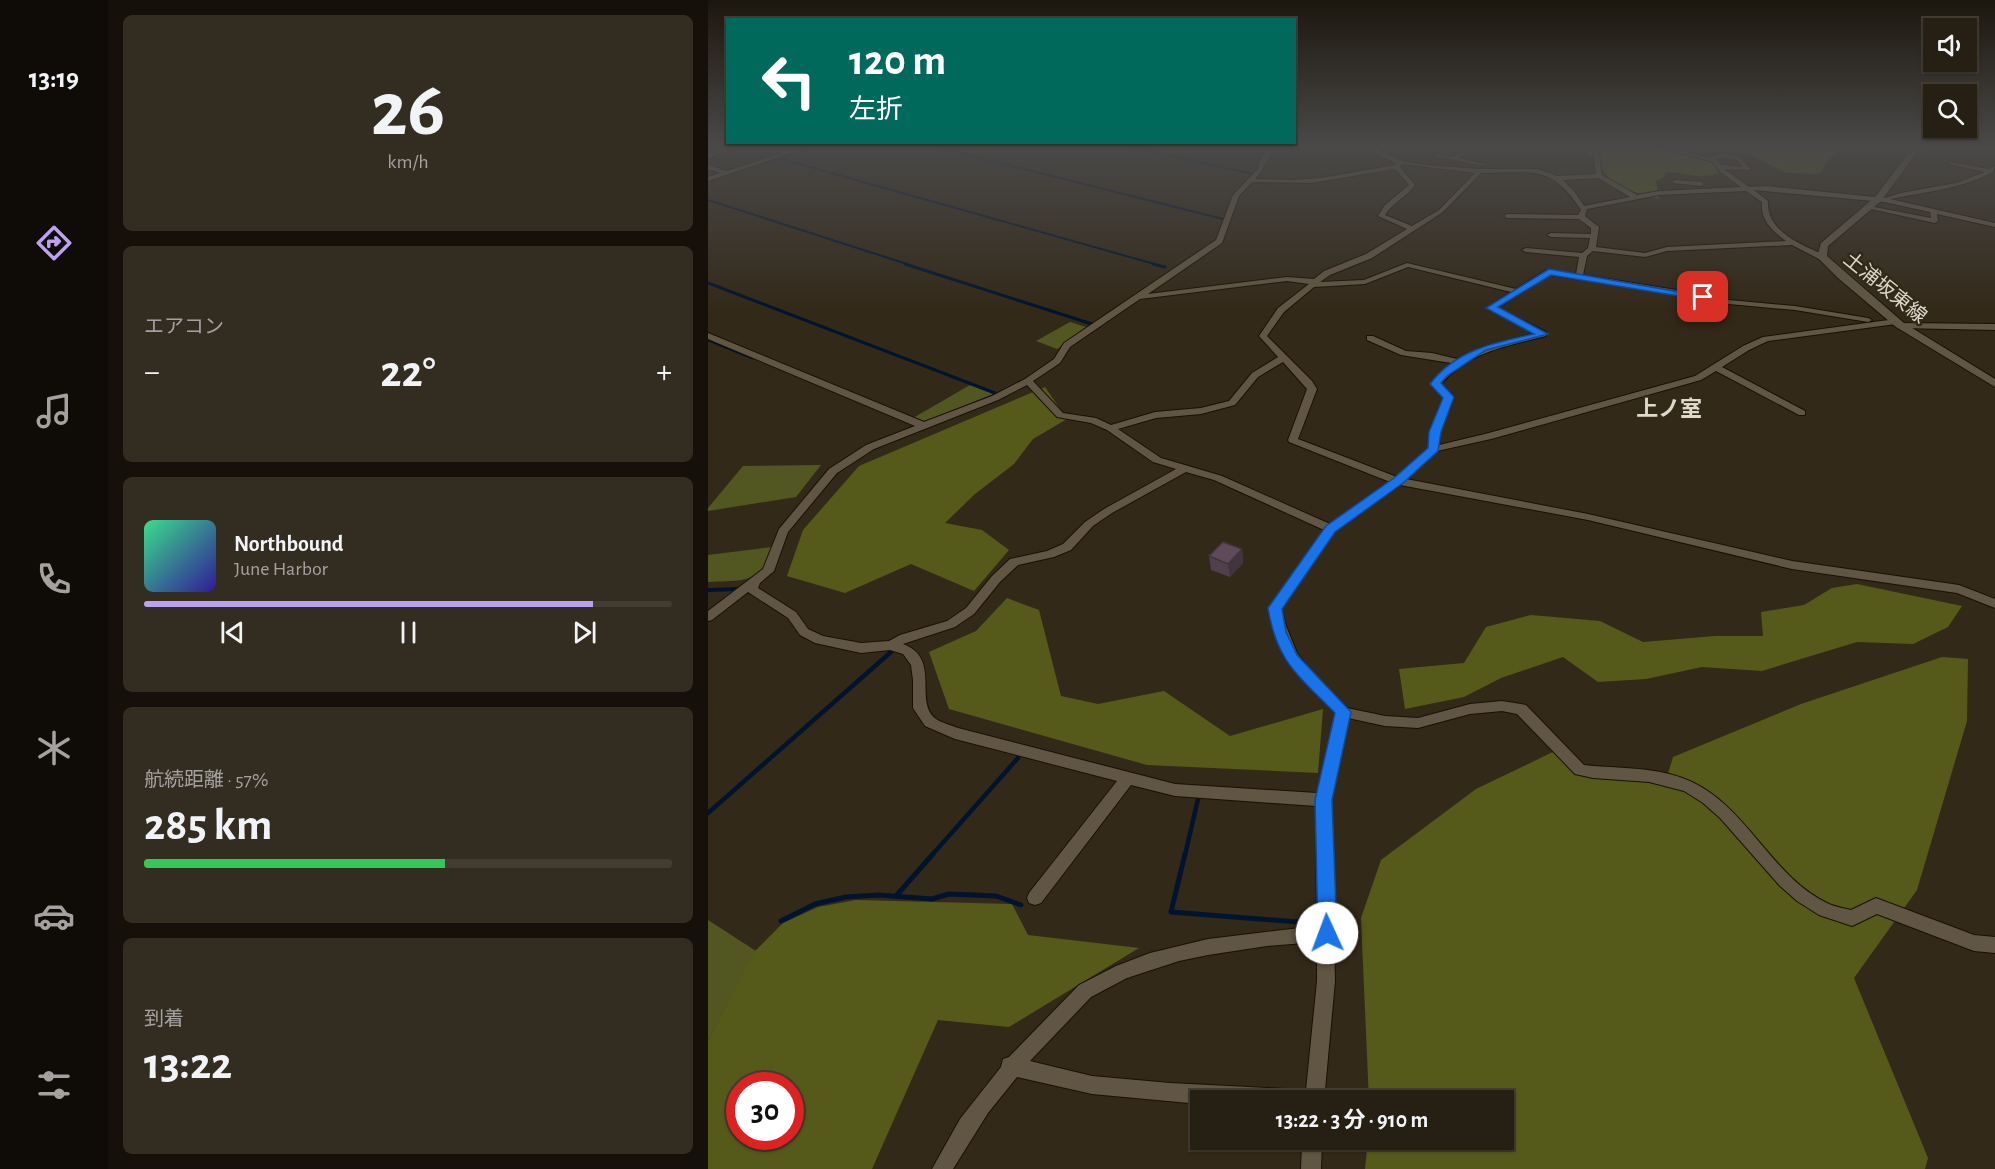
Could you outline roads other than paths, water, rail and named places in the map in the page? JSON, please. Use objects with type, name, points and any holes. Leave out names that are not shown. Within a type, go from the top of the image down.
[{"type":"main road","name":"土浦坂東線","points":[[1879,201],[1824,245],[1822,257],[1834,271],[1898,324],[1995,384]]},
{"type":"street","points":[[708,617],[768,571],[783,531],[833,471],[870,447],[1028,381],[1057,361],[1067,345],[1219,241],[1234,201]]},
{"type":"street","points":[[1396,201],[1384,209],[1381,216],[1411,228]]},
{"type":"street","points":[[1451,201],[1441,210],[1369,256],[1327,273],[1281,310],[1267,327],[1263,336],[1312,389],[1293,440],[1398,481],[1588,517],[1792,565],[1959,589],[1995,604]]},
{"type":"street","points":[[1578,201],[1582,208],[1581,217]]},
{"type":"street","points":[[1582,208],[1618,201]]},
{"type":"street","points":[[1764,201],[1767,218],[1791,243],[1822,257]]},
{"type":"street","points":[[1888,201],[1995,225]]},
{"type":"street","points":[[1869,207],[1935,221],[1933,211]]},
{"type":"street","points":[[1507,216],[1581,217],[1595,227],[1592,249]]},
{"type":"street","points":[[1551,235],[1594,236]]},
{"type":"street","points":[[1526,250],[1583,255],[1592,249],[1645,255],[1667,249],[1791,243]]},
{"type":"street","points":[[1579,276],[1583,255]]},
{"type":"street","points":[[1139,297],[1287,279],[1315,283],[1365,282],[1407,265],[1515,291]]},
{"type":"street","points":[[1434,449],[1435,432],[1449,397],[1436,384],[1457,362],[1483,348],[1543,334],[1491,308],[1549,272],[1689,294],[1718,301],[1796,308],[1883,323],[1995,327]]},
{"type":"street","points":[[1883,323],[1767,339],[1746,348],[1698,378],[1487,437],[1434,449],[1398,481],[1331,529],[1275,608],[1279,632],[1291,658],[1343,712],[1385,721],[1418,723],[1470,710],[1502,706],[1521,709],[1580,770],[1605,774],[1667,777],[1690,788],[1734,822],[1789,884],[1822,908],[1852,918],[1876,906],[1974,943],[1995,945]]},
{"type":"street","points":[[708,336],[924,426]]},
{"type":"street","points":[[1370,338],[1404,353],[1457,362]]},
{"type":"street","points":[[1110,428],[1155,415],[1201,411],[1232,403],[1255,375],[1267,365],[1283,358]]},
{"type":"street","points":[[1717,368],[1802,413]]},
{"type":"street","points":[[1028,381],[1060,415],[1093,420],[1110,428],[1157,460],[1218,478],[1331,529]]},
{"type":"street","points":[[754,583],[752,589],[792,615],[804,632],[820,640],[861,648],[891,645],[905,638],[951,624],[970,611],[996,579],[1014,562],[1050,554],[1066,547],[1089,524],[1108,511],[1185,468]]},
{"type":"street","points":[[891,645],[908,651],[917,664],[921,680],[920,708],[930,722],[955,734],[1175,790],[1323,800]]},
{"type":"street","points":[[1315,1090],[1326,981],[1323,800],[1343,712]]},
{"type":"street","points":[[1035,898],[1128,777]]},
{"type":"street","points":[[942,1169],[957,1140],[1010,1066],[1092,986],[1151,960],[1185,950],[1245,939],[1327,933]]},
{"type":"street","points":[[1010,1066],[1092,1084],[1190,1093]]},
{"type":"street","points":[[1311,1169],[1312,1150]]},
{"type":"waterway","points":[[710,201],[910,265]]},
{"type":"waterway","points":[[929,201],[1158,265]]},
{"type":"waterway","points":[[1149,201],[1223,219]]},
{"type":"waterway","points":[[905,264],[1092,324]]},
{"type":"waterway","points":[[1153,264],[1165,267]]},
{"type":"waterway","points":[[708,283],[995,393]]},
{"type":"waterway","points":[[708,340],[753,358]]},
{"type":"waterway","points":[[708,590],[740,589]]},
{"type":"waterway","points":[[708,813],[891,652]]},
{"type":"waterway","points":[[932,855],[1018,758]]},
{"type":"waterway","points":[[1185,855],[1198,799]]},
{"type":"waterway","points":[[896,896],[933,854]]},
{"type":"waterway","points":[[1185,854],[1171,912],[1298,922]]},
{"type":"waterway","points":[[781,921],[815,904],[846,897],[878,895],[932,899],[949,894],[996,896],[1021,905]]},
{"type":"district","name":"上ノ室","points":[[1669,409]]}]
